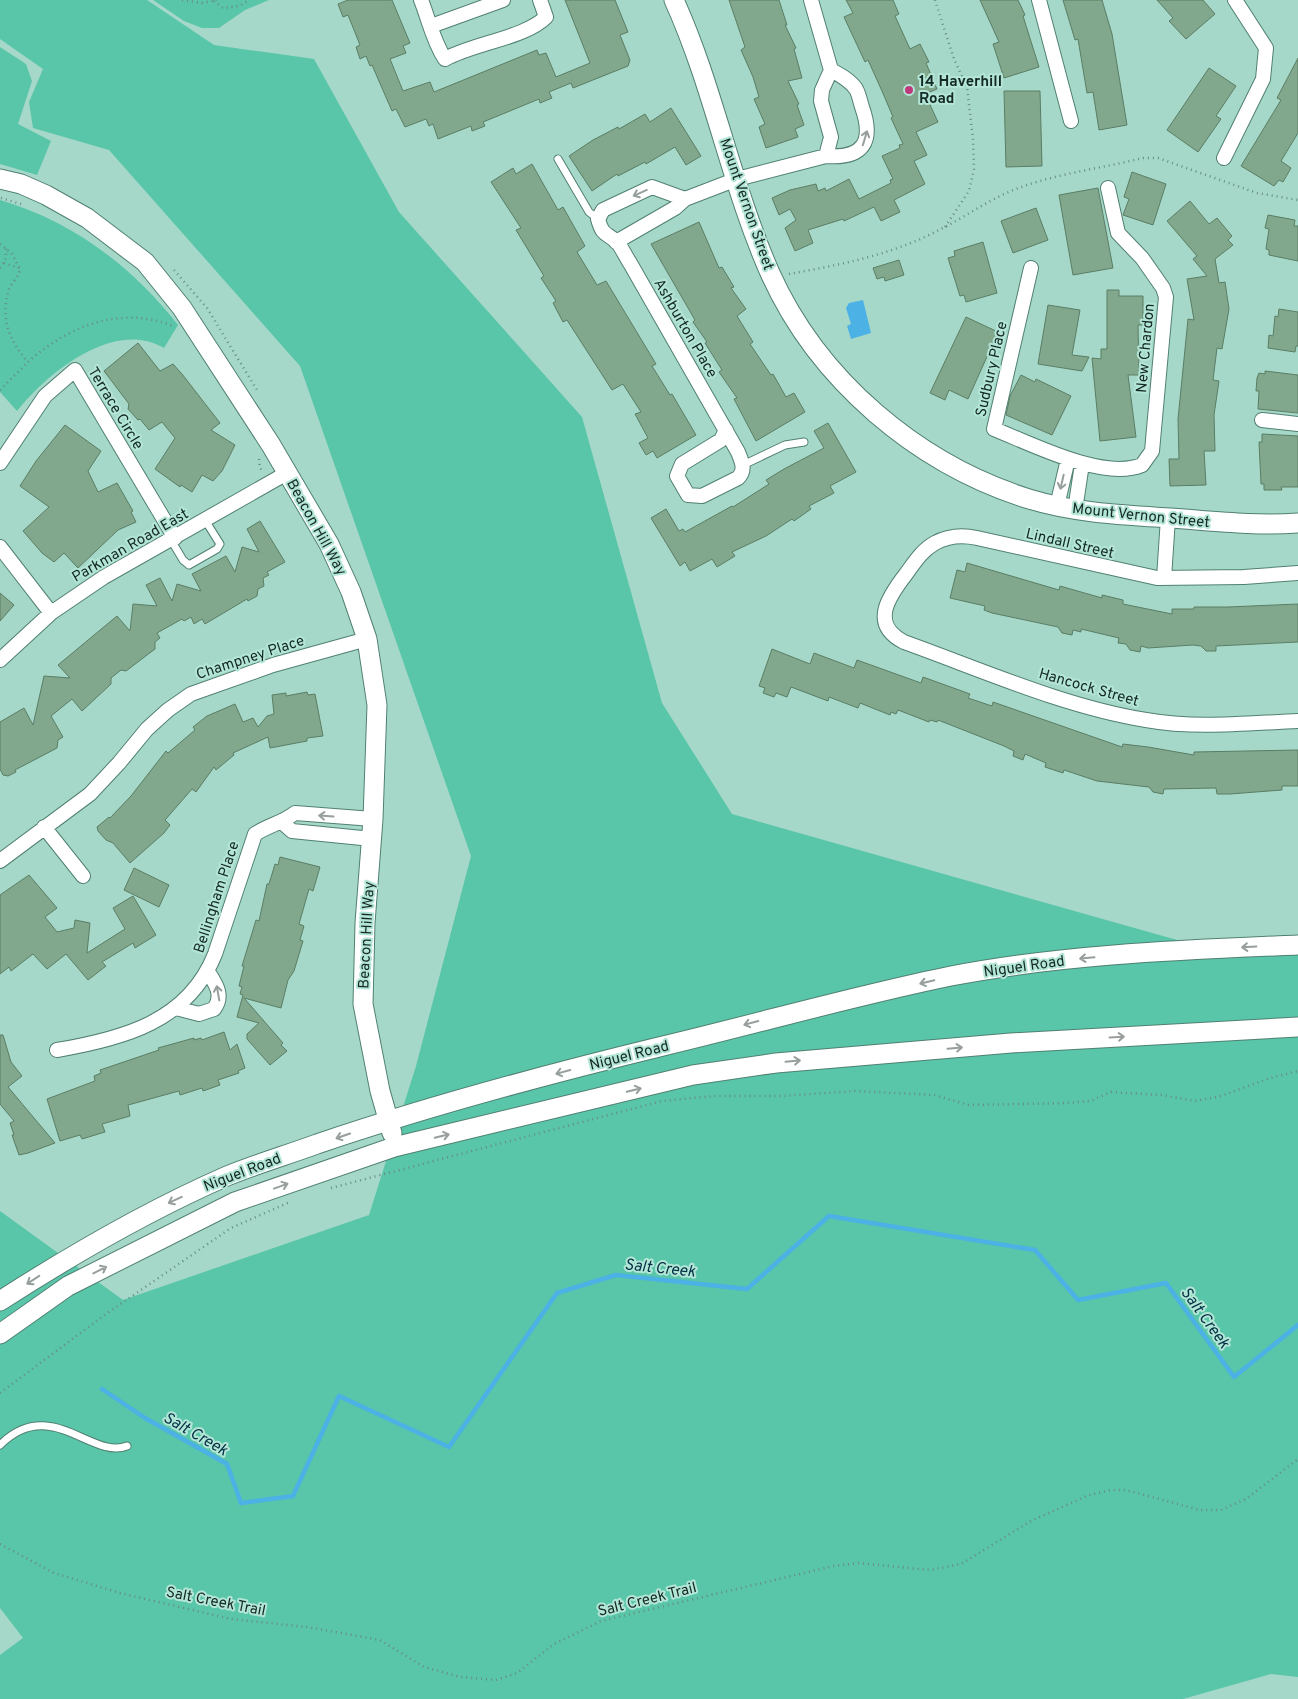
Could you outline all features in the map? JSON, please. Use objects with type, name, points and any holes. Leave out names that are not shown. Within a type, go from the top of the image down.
[{"type":"main road","name":"Mount Vernon Street","points":[[674,0],[709,90],[761,252],[782,296],[806,337],[852,391],[887,422],[934,456],[987,484],[1030,499],[1066,508],[1124,516],[1237,524],[1298,523]]},
{"type":"main road","name":"Beacon Hill Way","points":[[0,179],[21,184],[87,218],[145,262],[182,308],[287,473],[329,544],[351,592],[368,639],[377,706],[372,839],[365,923],[363,1004],[380,1091],[394,1147]]},
{"type":"main road","name":"Niguel Road","points":[[0,1301],[63,1260],[167,1204],[231,1174],[389,1121],[610,1059],[763,1020],[953,976],[1038,963],[1166,951],[1298,945]]},
{"type":"main road","name":"Niguel Road","points":[[0,1334],[68,1286],[235,1202],[394,1147],[693,1075],[776,1063],[1011,1043],[1298,1027]]},
{"type":"street","points":[[421,0],[431,26],[435,44],[445,60],[463,50],[536,27],[546,17],[540,0]]},
{"type":"street","points":[[431,26],[503,0]]},
{"type":"street","points":[[616,242],[675,208],[686,199],[737,179],[826,156],[840,157],[853,154],[863,146],[868,137],[868,124],[856,88],[832,70],[811,0]]},
{"type":"street","points":[[1039,0],[1071,121]]},
{"type":"street","points":[[1224,158],[1263,79],[1266,48],[1235,0]]},
{"type":"street","points":[[826,156],[831,137],[821,101],[822,90],[832,70]]},
{"type":"street","points":[[598,218],[604,210],[652,188],[686,199]]},
{"type":"street","name":"New Chardon","points":[[1082,464],[1135,468],[1149,459],[1152,452],[1166,296],[1142,258],[1118,233],[1108,188]]},
{"type":"street","name":"Ashburton Place","points":[[598,218],[601,229],[607,237],[616,242],[726,430],[743,465]]},
{"type":"street","name":"Sudbury Place","points":[[1030,268],[994,429],[1082,464]]},
{"type":"street","name":"Terrace Circle","points":[[0,463],[45,396],[75,370],[173,539]]},
{"type":"street","points":[[1262,420],[1298,424]]},
{"type":"street","points":[[726,430],[721,440],[682,464],[677,476],[688,495],[702,496],[738,478],[742,474],[743,465]]},
{"type":"street","points":[[1066,508],[1068,458]]},
{"type":"street","points":[[1066,508],[1082,464]]},
{"type":"street","name":"Parkman Road East","points":[[0,660],[51,613],[104,576],[173,539],[287,473]]},
{"type":"street","points":[[1164,578],[1168,518]]},
{"type":"street","name":"Lindall Street","points":[[887,624],[885,611],[888,598],[918,558],[935,544],[955,537],[977,538],[1130,573],[1164,578],[1244,577],[1298,573]]},
{"type":"street","points":[[0,547],[51,613]]},
{"type":"street","name":"Hancock Street","points":[[887,624],[893,634],[904,642],[1070,701],[1126,717],[1156,722],[1206,725],[1298,721]]},
{"type":"street","name":"Champney Place","points":[[0,861],[90,794],[120,763],[147,729],[168,710],[191,694],[273,665],[368,639]]},
{"type":"street","name":"Bellingham Place","points":[[56,1050],[101,1043],[135,1032],[176,1008],[196,990],[208,972],[255,834],[269,825],[283,823],[295,813],[373,819]]},
{"type":"street","points":[[283,823],[292,831],[372,839]]},
{"type":"street","points":[[44,827],[82,876]]},
{"type":"street","name":"Bellingham Place","points":[[176,1008],[199,1014],[208,1013],[214,1009],[220,999],[219,992],[208,972]]},
{"type":"lane","points":[[558,159],[588,212],[598,218]]},
{"type":"lane","points":[[743,465],[785,445],[804,442]]},
{"type":"lane","points":[[173,539],[183,560],[189,565],[217,549],[220,544],[205,520]]},
{"type":"lane","points":[[0,1445],[10,1435],[36,1426],[67,1429],[101,1445],[118,1449],[127,1446]]},
{"type":"path","points":[[182,0],[188,2],[215,1],[223,8],[239,6],[249,0]]},
{"type":"path","points":[[935,0],[954,59],[967,87],[973,139],[974,169],[969,191],[944,228]]},
{"type":"path","points":[[787,274],[842,264],[894,249],[944,228],[1010,192],[1043,180],[1143,158],[1158,158],[1257,193],[1298,200]]},
{"type":"path","points":[[0,197],[31,208]]},
{"type":"path","points":[[0,244],[19,263],[20,269],[6,297],[3,318],[13,344],[28,362]]},
{"type":"path","points":[[0,268],[4,263],[6,248]]},
{"type":"path","points":[[4,263],[20,269]]},
{"type":"path","points":[[0,390],[28,362],[58,340],[98,321],[136,316],[177,327]]},
{"type":"path","points":[[327,1189],[662,1101],[714,1096],[782,1096],[855,1090],[934,1095],[968,1105],[1068,1103],[1090,1101],[1111,1092],[1161,1095],[1195,1101],[1221,1096],[1270,1078],[1298,1071]]},
{"type":"path","points":[[0,1393],[106,1314],[231,1228],[291,1202]]},
{"type":"path","name":"Salt Creek Trail","points":[[0,1544],[54,1573],[120,1593],[231,1619],[307,1627],[380,1640],[424,1667],[460,1677],[496,1680],[517,1673],[554,1644],[601,1621],[834,1566],[858,1563],[930,1570],[961,1564],[1031,1521],[1089,1495],[1111,1490],[1126,1490],[1200,1510],[1221,1510],[1246,1499],[1298,1459]]},
{"type":"green space","points":[[0,0],[147,0],[214,45],[314,59],[399,212],[582,417],[662,703],[732,814],[1209,949],[1298,950],[1298,1677],[1271,1674],[1183,1699],[0,1699],[0,1655],[23,1638],[0,1608],[0,1211],[123,1300],[369,1215],[416,1066],[471,856],[300,366],[109,150],[33,128],[29,102],[43,69],[0,39]]},
{"type":"green space","points":[[153,0],[269,0],[245,10],[219,28],[202,28],[184,21]]},
{"type":"green space","points":[[0,47],[26,64],[32,81],[18,124],[51,141],[37,175],[0,164]]},
{"type":"green space","points":[[0,200],[52,220],[76,233],[120,265],[141,284],[178,325],[164,348],[145,341],[124,340],[103,345],[83,354],[64,366],[30,396],[17,411],[0,392]]},
{"type":"water","points":[[863,300],[871,333],[851,339],[847,326],[851,324],[846,308],[849,303]]},
{"type":"building","points":[[348,0],[392,0],[410,43],[403,46],[406,53],[390,59],[403,91],[430,82],[434,92],[537,50],[539,55],[546,53],[556,77],[590,63],[565,0],[615,0],[628,32],[620,35],[630,60],[628,66],[573,88],[571,83],[549,92],[552,98],[540,103],[539,99],[483,122],[485,126],[472,131],[471,126],[438,139],[433,124],[429,126],[426,119],[405,127],[396,109],[392,111],[372,65],[370,66],[366,56],[360,59],[356,47],[360,45],[348,15],[343,17],[338,4]]},
{"type":"building","points":[[729,0],[779,0],[787,25],[785,25],[796,48],[794,49],[802,78],[788,81],[799,104],[797,105],[804,125],[795,129],[798,137],[766,148],[759,127],[765,124],[754,99],[759,97],[753,77],[741,50],[745,47]]},
{"type":"building","points":[[846,0],[893,0],[899,14],[895,16],[910,49],[920,44],[929,62],[926,63],[937,89],[925,94],[938,122],[916,132],[927,155],[914,161],[925,184],[894,200],[900,212],[881,221],[874,207],[844,221],[843,219],[808,230],[813,243],[795,251],[785,228],[796,220],[790,209],[779,215],[772,198],[790,190],[816,184],[818,191],[825,188],[826,191],[849,179],[859,199],[891,183],[890,180],[893,179],[882,156],[900,148],[899,145],[903,144],[868,60],[865,62],[844,17],[853,13]]},
{"type":"building","points":[[980,0],[1018,0],[1025,15],[1023,16],[1039,67],[1004,78],[993,44],[999,42]]},
{"type":"building","points":[[1063,0],[1102,0],[1112,34],[1127,125],[1099,130],[1093,92],[1087,93],[1078,39],[1075,40]]},
{"type":"building","points":[[1157,0],[1203,0],[1215,14],[1186,39],[1169,21],[1173,18]]},
{"type":"building","points":[[1298,58],[1298,133],[1281,161],[1291,168],[1283,182],[1279,180],[1274,186],[1241,166],[1281,100],[1277,98]]},
{"type":"building","points":[[1209,68],[1236,86],[1216,116],[1221,119],[1198,152],[1167,130]]},
{"type":"building","points":[[1004,91],[1040,91],[1042,166],[1006,167]]},
{"type":"building","points":[[671,108],[701,156],[686,165],[675,147],[646,164],[645,162],[618,176],[617,174],[592,191],[569,156],[593,140],[618,127],[619,129],[645,114],[650,122]]},
{"type":"building","points":[[532,164],[558,210],[563,207],[585,246],[577,252],[597,285],[606,281],[656,364],[652,366],[670,395],[672,394],[696,435],[657,458],[653,451],[646,455],[639,443],[648,438],[635,414],[641,412],[623,384],[612,390],[567,320],[563,322],[553,303],[556,301],[541,278],[544,276],[516,230],[521,228],[491,182],[513,168],[516,174]]},
{"type":"building","points":[[1132,172],[1166,184],[1153,225],[1123,215],[1129,199],[1124,197]]},
{"type":"building","points":[[1098,188],[1113,268],[1073,275],[1059,195]]},
{"type":"building","points":[[1190,201],[1209,224],[1217,218],[1232,236],[1228,240],[1233,245],[1215,259],[1219,283],[1225,282],[1229,309],[1222,349],[1217,348],[1213,380],[1219,381],[1214,415],[1215,451],[1204,451],[1206,485],[1170,486],[1169,459],[1179,459],[1178,419],[1188,319],[1194,320],[1187,279],[1207,276],[1193,259],[1197,256],[1167,221]]},
{"type":"building","points":[[1036,208],[1048,240],[1013,253],[1001,221]]},
{"type":"building","points":[[1268,215],[1295,220],[1294,226],[1298,226],[1298,261],[1269,255],[1269,250],[1266,249],[1269,229],[1265,228]]},
{"type":"building","points":[[699,222],[719,268],[722,267],[734,287],[731,288],[746,309],[737,316],[753,342],[750,344],[771,375],[773,374],[786,397],[794,393],[805,412],[756,441],[734,399],[737,398],[719,372],[722,370],[705,343],[707,342],[693,322],[695,320],[651,244]]},
{"type":"building","points":[[983,242],[997,293],[966,302],[964,295],[960,296],[948,258],[955,256],[954,251]]},
{"type":"building","points":[[899,260],[904,275],[885,281],[884,277],[877,279],[873,268]]},
{"type":"building","points":[[1107,290],[1119,290],[1119,296],[1143,296],[1143,325],[1138,325],[1139,375],[1128,375],[1136,437],[1100,441],[1092,358],[1101,359],[1101,349],[1107,349]]},
{"type":"building","points":[[1048,305],[1080,310],[1072,355],[1089,357],[1082,371],[1038,364]]},
{"type":"building","points":[[1279,309],[1298,312],[1298,346],[1296,346],[1295,352],[1268,348],[1269,335],[1273,336],[1275,316],[1278,317]]},
{"type":"building","points":[[966,317],[998,332],[968,399],[949,390],[945,400],[930,393]]},
{"type":"building","points":[[138,343],[160,371],[173,364],[220,423],[211,430],[235,445],[222,471],[213,481],[202,475],[192,492],[181,485],[180,487],[155,469],[175,438],[162,422],[149,430],[140,419],[138,420],[128,409],[129,404],[104,371]]},
{"type":"building","points":[[1265,371],[1298,375],[1298,413],[1258,409],[1259,391],[1256,391],[1257,378],[1259,373],[1265,374]]},
{"type":"building","points":[[1021,375],[1035,382],[1036,379],[1071,396],[1052,435],[1006,415],[1010,396]]},
{"type":"building","points":[[828,423],[856,472],[830,486],[834,493],[809,506],[811,509],[794,521],[792,519],[766,536],[732,552],[735,556],[717,567],[712,559],[690,571],[685,562],[680,566],[651,518],[666,509],[679,531],[683,529],[685,532],[733,507],[769,484],[766,480],[824,448],[814,431]]},
{"type":"building","points":[[65,425],[101,451],[88,471],[98,492],[117,483],[133,511],[131,512],[136,522],[118,530],[78,568],[64,553],[54,562],[42,553],[23,531],[49,507],[20,486],[36,461]]},
{"type":"building","points":[[1262,434],[1298,436],[1298,487],[1281,487],[1282,490],[1264,490],[1264,484],[1261,484],[1259,442],[1262,442]]},
{"type":"building","points":[[260,521],[285,562],[267,572],[269,575],[263,578],[264,586],[258,589],[257,596],[248,601],[247,599],[205,624],[202,619],[194,624],[191,617],[184,621],[182,619],[157,633],[160,638],[155,642],[155,649],[126,671],[121,670],[111,678],[111,684],[82,711],[72,699],[51,716],[63,737],[58,740],[57,748],[15,770],[16,772],[8,776],[3,775],[0,769],[0,722],[24,708],[33,725],[44,676],[70,678],[58,665],[117,616],[130,631],[133,604],[157,606],[146,585],[160,578],[172,601],[177,584],[201,591],[192,574],[226,556],[235,572],[242,547],[259,552],[247,529]]},
{"type":"building","points":[[967,563],[1059,590],[1060,586],[1102,598],[1102,595],[1123,600],[1123,604],[1172,614],[1172,609],[1194,609],[1194,607],[1298,604],[1298,642],[1216,646],[1216,651],[1206,651],[1201,646],[1193,645],[1148,648],[1141,646],[1140,652],[1130,650],[1126,644],[1118,643],[1119,638],[1081,629],[1081,632],[1073,630],[1072,635],[1062,633],[1058,627],[992,613],[984,610],[985,606],[950,598],[957,570],[965,572]]},
{"type":"building","points":[[0,593],[14,605],[0,621]]},
{"type":"building","points":[[772,649],[810,664],[814,653],[854,668],[857,660],[921,683],[923,677],[970,694],[968,698],[992,706],[993,702],[1122,747],[1123,744],[1194,755],[1194,752],[1298,750],[1298,786],[1282,786],[1282,790],[1230,794],[1217,794],[1216,788],[1164,789],[1163,794],[1153,792],[1149,787],[1097,781],[1064,770],[1063,773],[1045,767],[1046,763],[1025,754],[1023,760],[1013,756],[1014,751],[1004,746],[938,720],[937,722],[930,720],[929,722],[898,710],[896,714],[891,712],[890,715],[860,703],[858,708],[829,697],[828,701],[791,687],[787,697],[776,693],[774,697],[763,693],[765,688],[759,686]]},
{"type":"building","points":[[307,692],[308,695],[315,694],[323,736],[307,738],[307,741],[270,748],[268,737],[233,753],[234,755],[216,770],[214,767],[196,792],[192,789],[165,820],[170,825],[164,833],[130,863],[113,843],[106,840],[98,831],[97,827],[110,818],[131,796],[166,751],[168,753],[195,730],[193,727],[207,716],[235,704],[243,722],[253,718],[258,727],[267,716],[274,714],[272,695],[286,693],[286,696]]},
{"type":"building","points":[[280,857],[320,867],[313,891],[309,889],[299,924],[304,926],[300,940],[303,941],[294,971],[288,980],[281,1008],[244,998],[283,1043],[281,1045],[287,1051],[270,1065],[247,1039],[247,1034],[259,1023],[237,1017],[243,995],[240,994],[242,987],[239,986],[244,966],[242,966],[256,920],[259,921],[267,884],[269,884],[275,864],[278,865]]},
{"type":"building","points":[[134,868],[169,885],[159,907],[124,890]]},
{"type":"building","points":[[29,875],[57,908],[45,917],[57,932],[74,928],[75,920],[90,923],[87,953],[125,929],[113,908],[133,896],[156,935],[135,948],[133,943],[102,962],[106,966],[88,980],[66,954],[47,969],[33,954],[11,971],[9,967],[0,974],[0,895]]},
{"type":"building","points":[[224,1032],[230,1050],[237,1044],[245,1068],[238,1071],[239,1073],[218,1080],[220,1085],[203,1091],[202,1088],[180,1095],[179,1091],[128,1105],[130,1116],[102,1124],[105,1132],[82,1139],[80,1135],[60,1141],[47,1099],[95,1081],[94,1076],[101,1073],[100,1070],[159,1050],[158,1048],[194,1038],[194,1040],[201,1038],[202,1040]]},
{"type":"building","points":[[0,1035],[3,1035],[11,1062],[22,1076],[8,1087],[55,1143],[19,1155],[10,1123],[14,1121],[0,1104]]},
{"type":"waterway","name":"Salt Creek","points":[[102,1389],[145,1418],[227,1464],[241,1503],[293,1496],[339,1396],[449,1447],[557,1293],[616,1275],[747,1289],[829,1216],[1035,1250],[1078,1300],[1166,1283],[1234,1377],[1298,1325]]},
{"type":"place","name":"14 Haverhill Road","points":[[909,90]]}]
